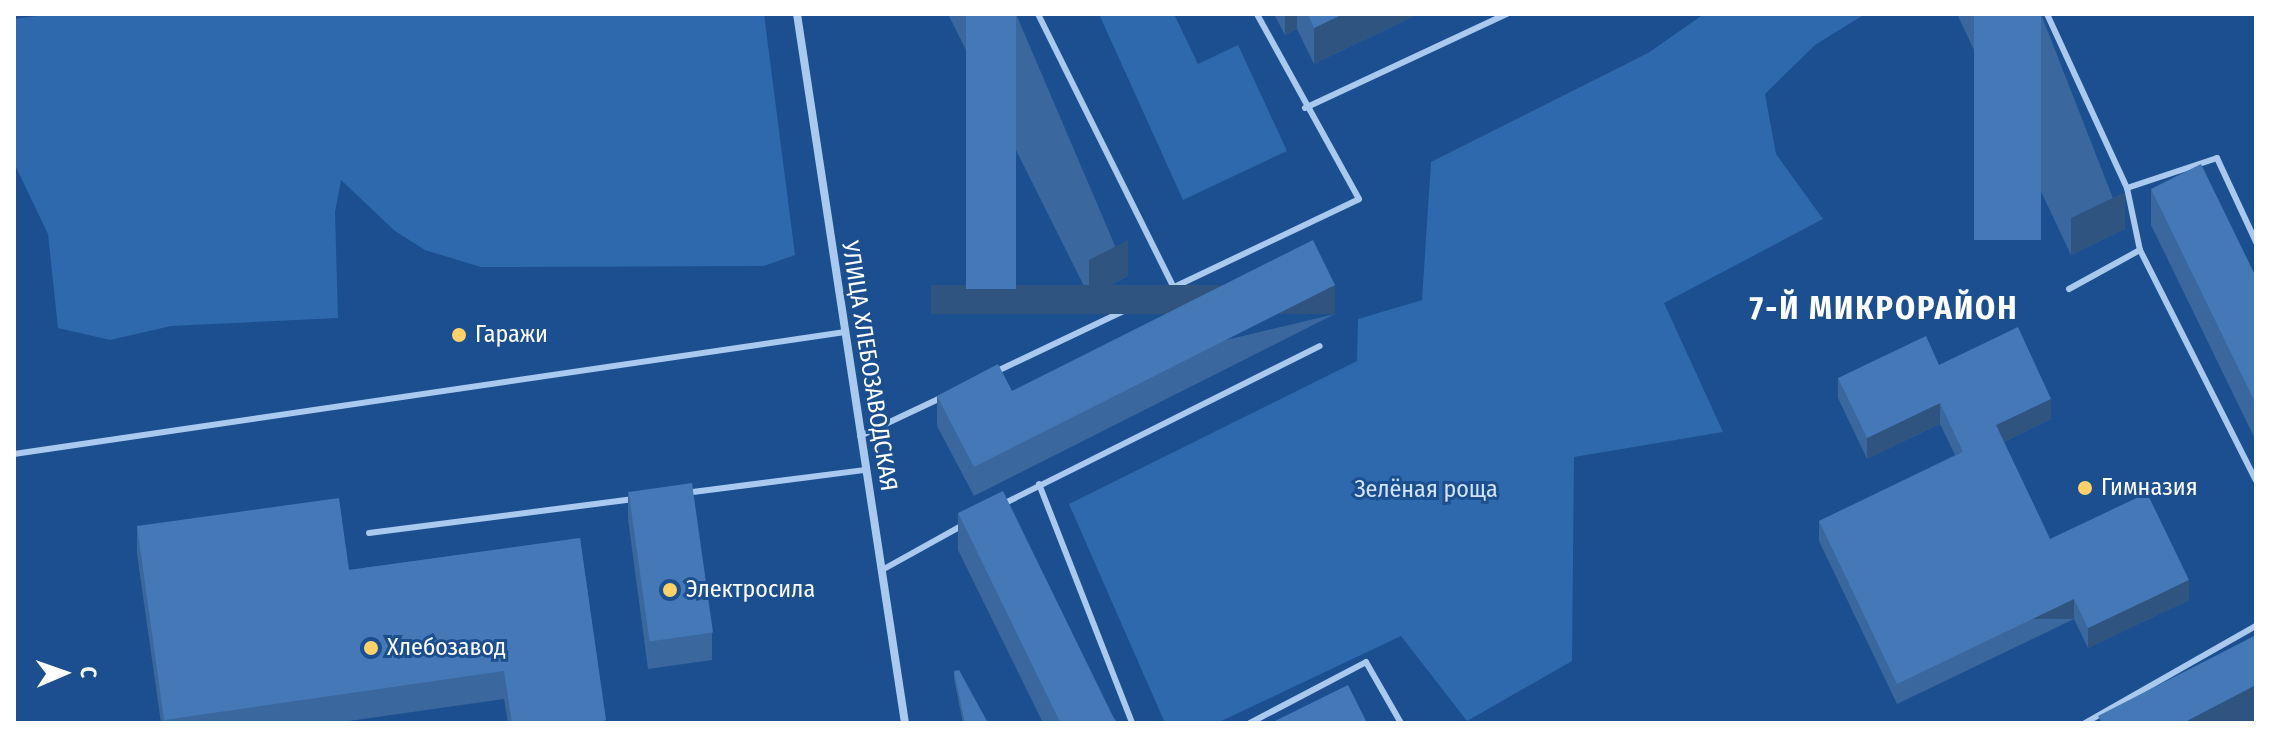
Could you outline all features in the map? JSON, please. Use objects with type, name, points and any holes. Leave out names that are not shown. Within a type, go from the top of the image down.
[{"type":"street","name":"УЛИЦА ХЛЕБОЗАВОДСКАЯ","points":[[797,14],[864,470],[905,723]]},
{"type":"lane","points":[[1038,14],[1174,288]]},
{"type":"lane","points":[[979,380],[1359,199],[1305,108],[1257,14]]},
{"type":"lane","points":[[1305,108],[1507,14]]},
{"type":"lane","points":[[2047,14],[2127,188],[2140,250],[2256,481]]},
{"type":"lane","points":[[2127,188],[2217,158],[2256,242]]},
{"type":"lane","points":[[2069,289],[2140,250]]},
{"type":"lane","points":[[14,454],[845,332]]},
{"type":"lane","points":[[998,507],[1320,346]]},
{"type":"lane","points":[[860,436],[951,393]]},
{"type":"lane","points":[[678,494],[864,470]]},
{"type":"lane","points":[[1039,484],[1132,723]]},
{"type":"lane","points":[[369,533],[648,498]]},
{"type":"lane","points":[[882,570],[970,522]]},
{"type":"lane","points":[[2085,723],[2256,626]]},
{"type":"lane","points":[[1250,723],[1366,662],[1401,723]]},
{"type":"green space","points":[[52,14],[764,14],[795,255],[764,266],[481,267],[425,250],[395,231],[341,180],[335,212],[338,318],[171,326],[110,340],[58,328],[48,234],[14,163],[14,19]]},
{"type":"green space","points":[[1099,14],[1174,14],[1198,64],[1238,45],[1287,151],[1183,200]]},
{"type":"green space","name":"Зелёная роща","points":[[1704,14],[1865,14],[1815,45],[1765,94],[1776,154],[1823,219],[1664,303],[1723,432],[1574,457],[1572,661],[1467,721],[1401,636],[1217,723],[1165,723],[1069,504],[1357,361],[1358,319],[1422,300],[1431,162],[1648,53]]},
{"type":"building","points":[[966,14],[1016,14],[1016,289],[966,289]]},
{"type":"building","points":[[1308,14],[1343,14],[1314,28]]},
{"type":"building","points":[[1974,14],[2041,14],[2041,240],[1974,240]]},
{"type":"building","points":[[2201,164],[2256,277],[2256,404],[2151,189]]},
{"type":"building","points":[[1313,240],[1335,285],[974,467],[937,396],[998,364],[1012,391]]},
{"type":"building","points":[[2018,327],[2051,399],[1996,425],[2050,539],[2147,493],[2189,580],[2088,628],[2074,599],[1897,684],[1819,521],[1963,452],[1940,403],[1867,438],[1838,378],[1926,336],[1939,365]]},
{"type":"building","name":"Электросила","points":[[692,483],[713,633],[650,641],[629,492]]},
{"type":"building","points":[[1003,491],[1116,723],[1061,723],[958,513]]},
{"type":"building","name":"Хлебозавод","points":[[339,498],[349,570],[580,538],[606,720],[512,723],[504,671],[164,720],[137,526]]},
{"type":"building","points":[[2256,635],[2256,685],[2183,723],[2102,723],[2098,716]]},
{"type":"building","points":[[959,670],[988,723],[965,723],[954,671]]},
{"type":"building","points":[[1348,685],[1367,723],[1271,723]]},
{"type":"place","name":"Гаражи","points":[[459,335]]},
{"type":"place","name":"Гимназия","points":[[2085,488]]},
{"type":"place","name":"Электросила","points":[[670,590]]},
{"type":"place","name":"Хлебозавод","points":[[371,648]]},
{"type":"district","name":"7-Й МИКРОРАЙОН","points":[[1884,308]]}]
